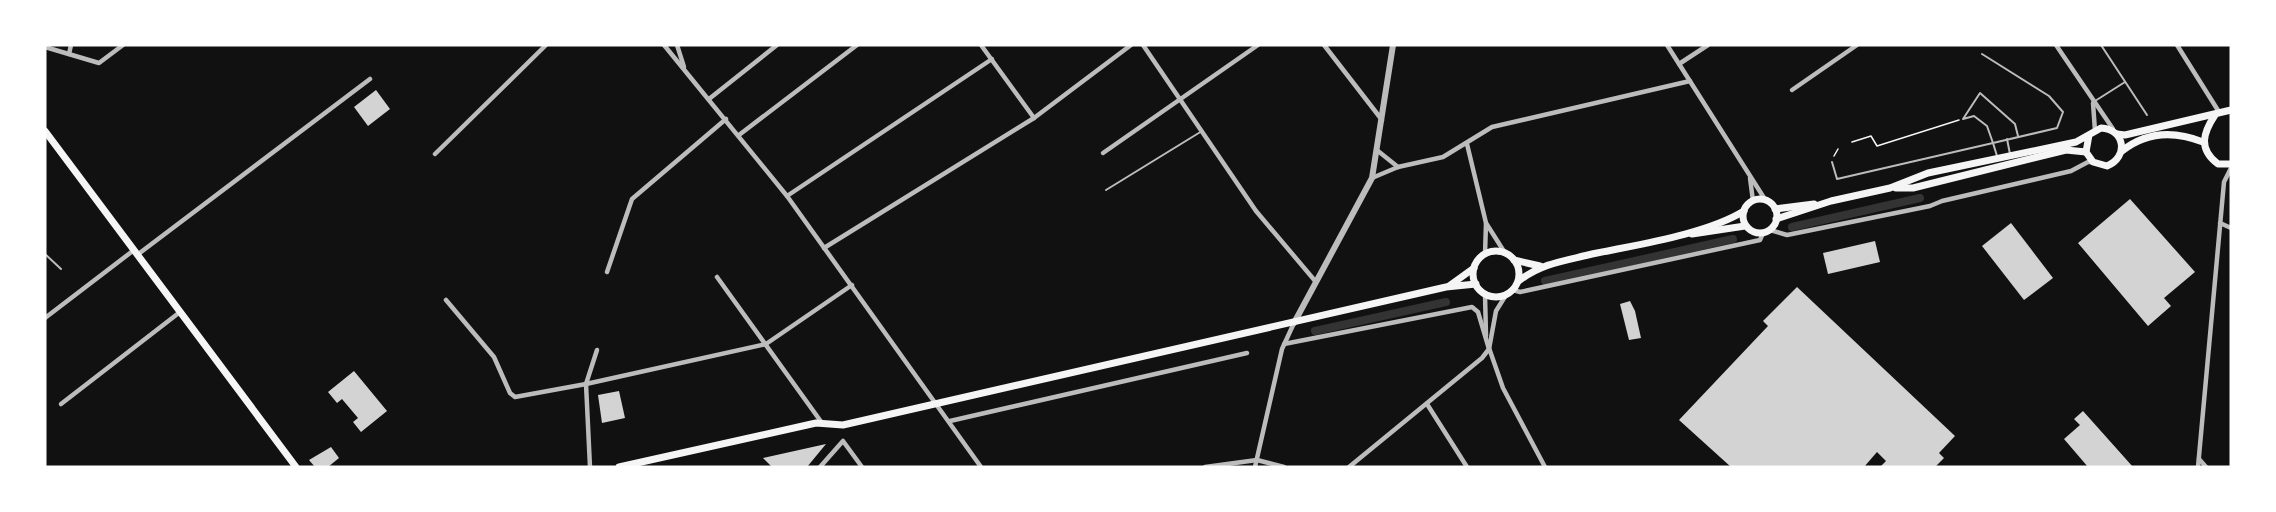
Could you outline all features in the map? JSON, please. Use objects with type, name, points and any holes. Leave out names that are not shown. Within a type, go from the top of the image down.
[{"type":"main road","points":[[1660,239],[1745,226],[1753,232],[1767,231],[1776,219],[1832,201],[1890,188],[1928,173],[2076,142],[2092,133],[2108,129],[2125,135],[2224,112]]},
{"type":"main road","points":[[2203,142],[2224,112]]},
{"type":"main road","points":[[45,132],[296,467]]},
{"type":"main road","points":[[2085,152],[2092,133]]},
{"type":"main road","points":[[2116,133],[2122,151]]},
{"type":"main road","points":[[1890,188],[1913,188],[2066,150],[2085,152],[2093,162],[2100,166],[2114,163],[2122,151],[2131,144],[2157,135],[2173,134],[2203,142],[2211,159],[2218,164],[2231,166]]},
{"type":"main road","points":[[1474,267],[1476,284],[1485,294],[1492,297],[1506,295],[1520,280],[1540,266],[1660,239],[1730,219],[1744,211],[1753,201],[1766,201],[1775,208],[1832,201]]},
{"type":"main road","points":[[1775,208],[1776,219]]},
{"type":"main road","points":[[1744,211],[1745,226]]},
{"type":"main road","points":[[1446,287],[1474,267],[1485,254],[1495,251],[1505,253],[1514,260],[1540,266]]},
{"type":"main road","points":[[1514,260],[1520,280]]},
{"type":"main road","points":[[619,467],[822,423],[840,425],[1446,287],[1476,284]]},
{"type":"street","points":[[69,54],[71,45]]},
{"type":"street","points":[[45,47],[99,63],[123,45]]},
{"type":"street","points":[[435,154],[546,45]]},
{"type":"street","points":[[663,45],[787,196],[981,467]]},
{"type":"street","points":[[677,45],[685,69]]},
{"type":"street","points":[[709,99],[777,45]]},
{"type":"street","points":[[739,135],[857,45]]},
{"type":"street","points":[[981,45],[1034,118]]},
{"type":"street","points":[[824,248],[1034,118],[1131,45]]},
{"type":"street","points":[[1143,45],[1256,211],[1316,282]]},
{"type":"street","points":[[1103,153],[1257,45]]},
{"type":"street","points":[[1324,45],[1382,120]]},
{"type":"street","points":[[1255,467],[1284,344],[1372,177],[1378,151],[1393,45]]},
{"type":"street","points":[[1668,45],[1766,201]]},
{"type":"street","points":[[1679,64],[1708,45]]},
{"type":"street","points":[[1792,90],[1857,45]]},
{"type":"street","points":[[2056,45],[2093,103],[2116,133]]},
{"type":"street","points":[[2177,45],[2224,112]]},
{"type":"street","points":[[787,196],[992,59]]},
{"type":"street","points":[[45,318],[370,79]]},
{"type":"street","points":[[1372,177],[1398,167],[1443,157],[1492,127],[1690,81]]},
{"type":"street","points":[[2092,133],[2093,103]]},
{"type":"street","points":[[606,272],[632,199],[726,119]]},
{"type":"street","points":[[1467,144],[1486,223],[1485,254]]},
{"type":"street","points":[[1378,151],[1398,167]]},
{"type":"street","points":[[1513,290],[1520,292],[1760,240],[1767,231],[1787,235],[1930,206],[1942,201],[2071,171],[2088,162],[2093,162]]},
{"type":"street","points":[[2198,467],[2224,182],[2231,166]]},
{"type":"street","points":[[1750,176],[1753,201]]},
{"type":"street","points":[[1486,223],[1505,253]]},
{"type":"street","points":[[2220,223],[2231,228]]},
{"type":"street","points":[[717,277],[822,423]]},
{"type":"street","points":[[446,300],[497,361],[512,396],[521,398],[766,344],[852,285]]},
{"type":"street","points":[[1485,294],[1489,349]]},
{"type":"street","points":[[1349,467],[1427,404],[1489,349],[1496,311],[1506,295]]},
{"type":"street","points":[[1284,344],[1472,307],[1478,312],[1503,388],[1545,467]]},
{"type":"street","points":[[61,404],[180,312]]},
{"type":"street","points":[[590,467],[586,384],[597,350]]},
{"type":"street","points":[[950,421],[1247,353]]},
{"type":"street","points":[[1427,404],[1467,467]]},
{"type":"street","points":[[820,467],[843,441],[862,467]]},
{"type":"street","points":[[2199,459],[2206,467]]},
{"type":"street","points":[[1205,467],[1257,460],[1284,467]]},
{"type":"lane","points":[[2102,45],[2147,114]]},
{"type":"lane","points":[[1832,162],[1837,180],[2057,128],[2063,112],[2049,96],[1983,54]]},
{"type":"lane","points":[[2093,103],[2125,82]]},
{"type":"lane","points":[[1963,118],[1980,93],[2015,124],[2019,136]]},
{"type":"lane","points":[[1963,118],[1974,116],[1987,126],[1998,159],[2007,162],[2019,158],[2030,160]]},
{"type":"lane","points":[[1106,190],[1202,131]]},
{"type":"lane","points":[[2007,139],[2011,156]]},
{"type":"lane","points":[[45,254],[61,269]]},
{"type":"path","points":[[1852,142],[1871,136],[1877,146],[1963,118]]},
{"type":"path","points":[[1832,162],[1838,149]]},
{"type":"building","points":[[376,90],[390,109],[368,126],[354,107]]},
{"type":"building","points":[[2130,199],[2195,272],[2164,298],[2171,306],[2148,326],[2078,243]]},
{"type":"building","points":[[2011,223],[2053,278],[2024,300],[1982,246]]},
{"type":"building","points":[[1875,241],[1880,262],[1828,274],[1823,253]]},
{"type":"building","points":[[1797,287],[1955,436],[1939,453],[1944,458],[1935,467],[1880,467],[1886,461],[1877,452],[1864,467],[1731,467],[1679,420],[1768,326],[1763,321]]},
{"type":"building","points":[[1630,301],[1635,311],[1641,338],[1629,340],[1620,304]]},
{"type":"building","points":[[354,371],[387,411],[361,432],[353,422],[358,418],[342,399],[337,403],[328,392]]},
{"type":"building","points":[[619,391],[625,418],[602,423],[598,395]]},
{"type":"building","points":[[2083,411],[2133,467],[2088,467],[2064,439],[2080,425],[2074,419]]},
{"type":"building","points":[[826,444],[807,467],[772,467],[763,458]]},
{"type":"building","points":[[331,447],[339,458],[328,467],[315,467],[309,460]]},
{"type":"waterway","points":[[1792,227],[1920,198]]},
{"type":"waterway","points":[[1545,281],[1733,239]]},
{"type":"waterway","points":[[1315,331],[1446,302]]}]
